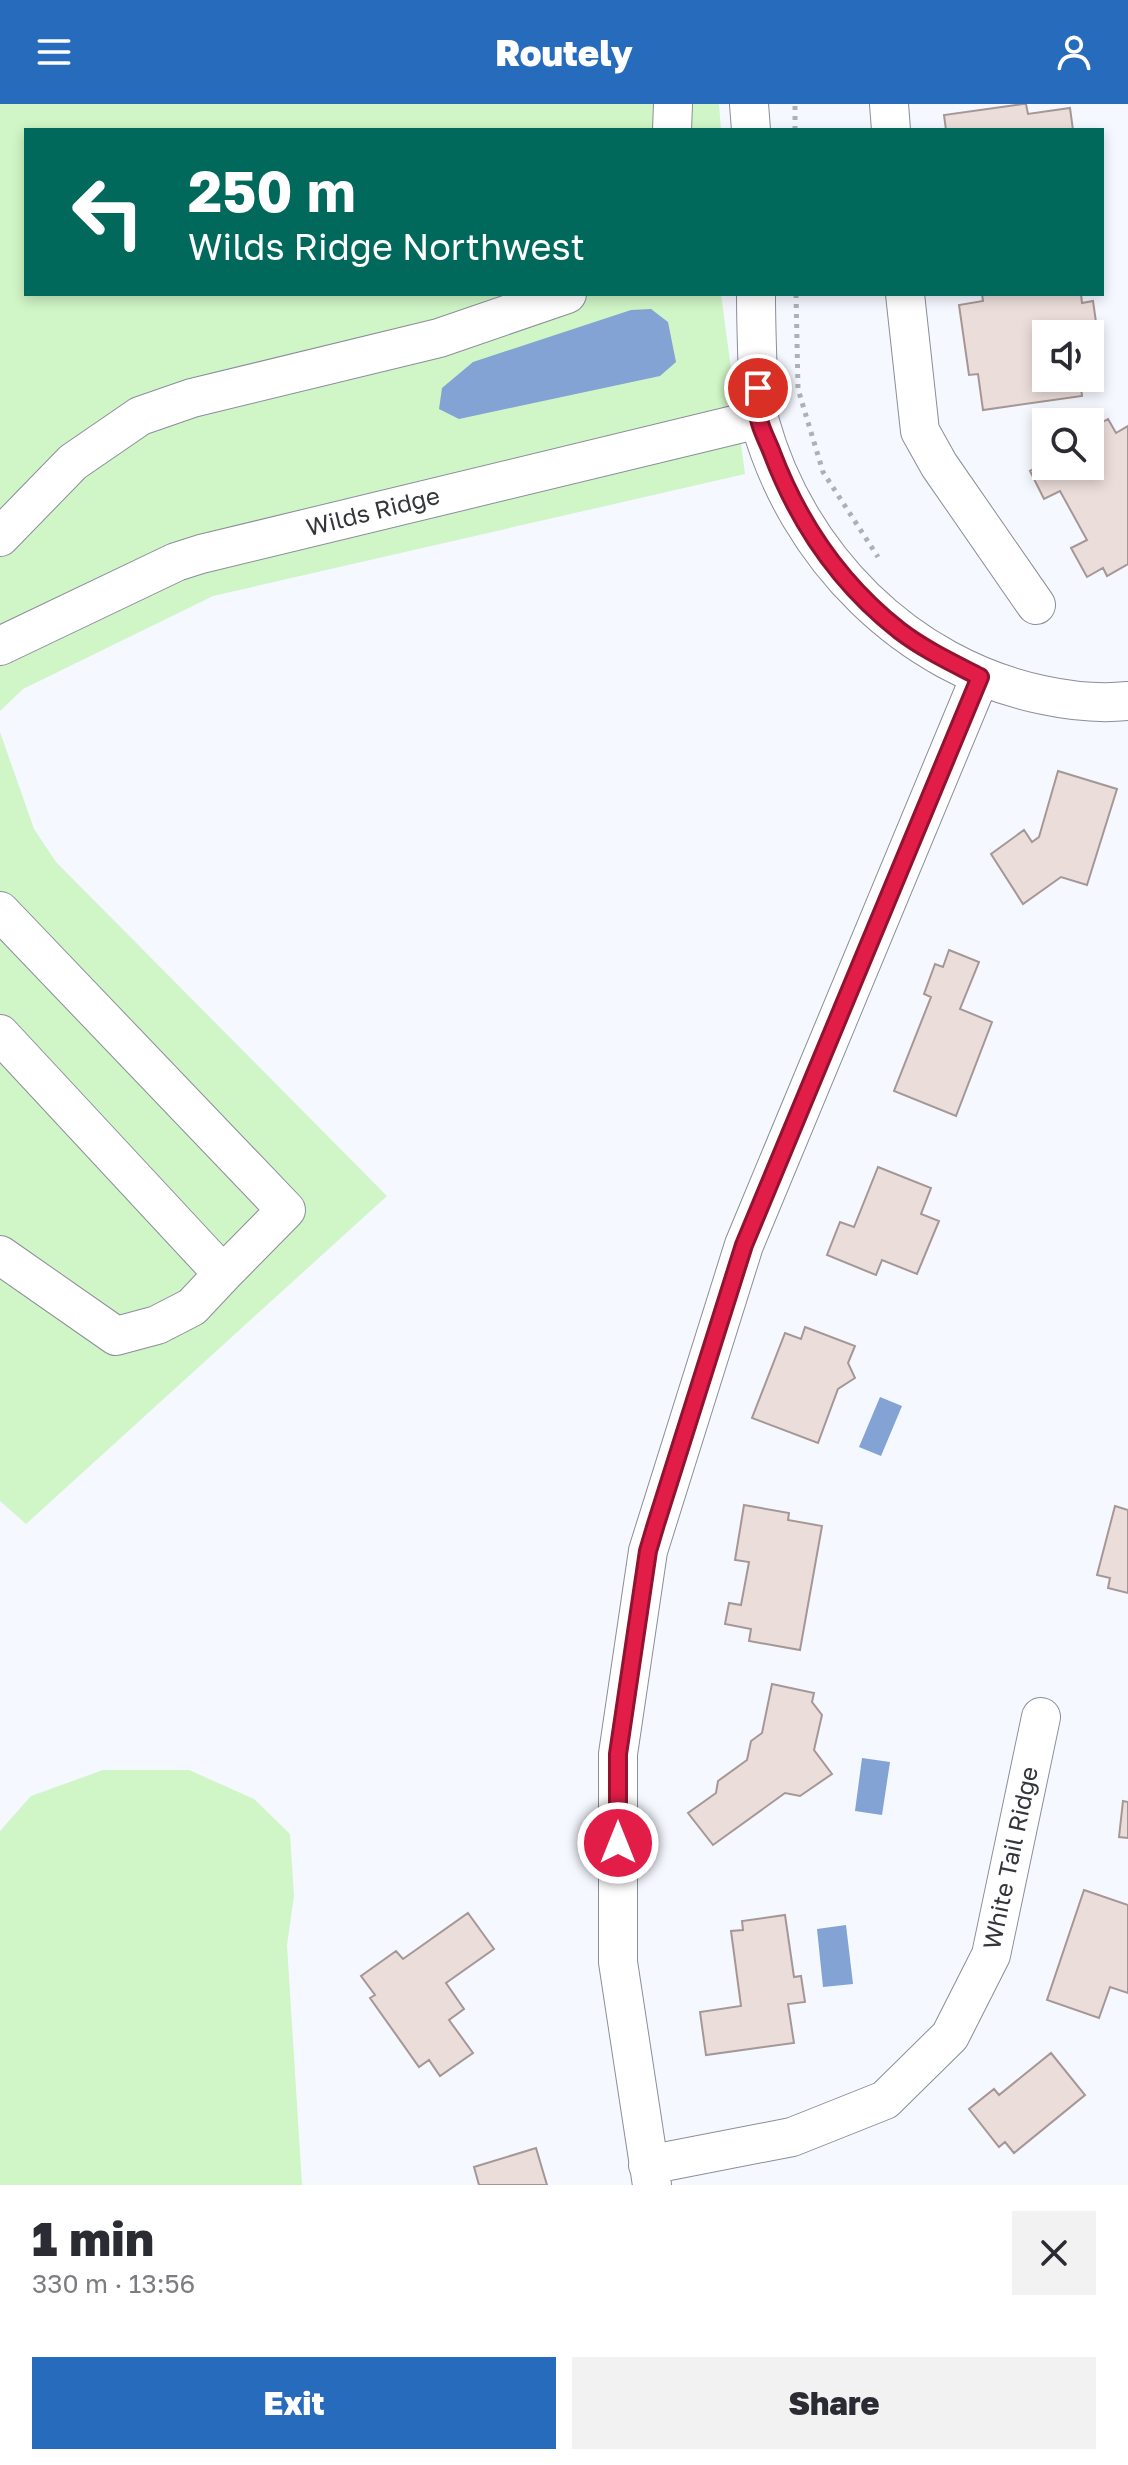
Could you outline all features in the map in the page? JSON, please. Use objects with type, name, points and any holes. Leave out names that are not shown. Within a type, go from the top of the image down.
[{"type":"street","points":[[672,128],[673,104]]},
{"type":"street","points":[[749,104],[751,128]]},
{"type":"street","points":[[889,104],[891,128]]},
{"type":"street","points":[[0,537],[73,462],[140,416],[192,398],[439,338],[561,296]]},
{"type":"street","points":[[756,296],[759,419],[799,513],[816,543],[838,571],[900,631],[935,654],[980,677],[1070,701],[1128,701]]},
{"type":"street","points":[[905,296],[920,431],[939,465],[1036,605]]},
{"type":"street","name":"Wilds Ridge","points":[[0,646],[176,562],[201,554],[759,419]]},
{"type":"street","points":[[650,2175],[618,1962],[618,1754],[648,1551],[744,1245],[980,677]]},
{"type":"street","points":[[0,911],[286,1210],[192,1307],[157,1325],[116,1336],[0,1255]]},
{"type":"street","points":[[0,1034],[223,1274]]},
{"type":"street","name":"White Tail Ridge","points":[[650,2175],[792,2137],[885,2100],[950,2036],[991,1955],[1041,1717]]},
{"type":"path","points":[[795,104],[795,128]]},
{"type":"path","points":[[796,296],[798,389],[823,472],[880,561]]},
{"type":"green space","points":[[0,104],[719,104],[721,128],[24,128],[24,296],[721,296],[745,474],[213,596],[23,689],[0,711]]},
{"type":"green space","points":[[0,732],[34,829],[56,862],[387,1196],[26,1524],[0,1501]]},
{"type":"green space","points":[[103,1770],[189,1770],[254,1799],[290,1834],[294,1896],[287,1945],[302,2185],[0,2185],[0,1831],[31,1796]]},
{"type":"water","points":[[651,309],[668,322],[676,362],[660,376],[459,419],[439,409],[442,388],[473,362],[631,310]]},
{"type":"water","points":[[880,1397],[902,1406],[881,1456],[859,1447]]},
{"type":"water","points":[[862,1758],[890,1762],[882,1815],[855,1811]]},
{"type":"water","points":[[846,1925],[853,1984],[823,1987],[817,1929]]},
{"type":"building","points":[[1026,104],[1028,114],[1070,108],[1073,128],[946,128],[944,115]]},
{"type":"building","points":[[982,296],[1081,296],[1082,303],[1093,301],[1096,320],[1032,320],[1032,392],[1082,392],[1082,396],[983,410],[978,374],[969,375],[959,305],[983,301]]},
{"type":"building","points":[[1108,419],[1116,433],[1128,426],[1128,564],[1107,576],[1103,568],[1087,577],[1071,548],[1087,540],[1060,491],[1044,499],[1034,480],[1104,480],[1104,421]]},
{"type":"building","points":[[1058,771],[1117,789],[1087,885],[1061,877],[1023,904],[991,854],[1024,830],[1032,842],[1039,837]]},
{"type":"building","points":[[949,950],[979,962],[960,1009],[992,1022],[956,1116],[894,1091],[931,997],[924,994],[935,964],[943,967]]},
{"type":"building","points":[[878,1167],[931,1188],[921,1214],[939,1221],[917,1274],[882,1260],[876,1275],[827,1255],[840,1222],[854,1227]]},
{"type":"building","points":[[805,1327],[855,1346],[848,1363],[855,1378],[838,1389],[818,1443],[752,1418],[785,1333],[801,1339]]},
{"type":"building","points":[[744,1505],[789,1513],[788,1520],[822,1526],[800,1650],[749,1641],[751,1629],[725,1624],[729,1603],[741,1605],[749,1562],[735,1560]]},
{"type":"building","points":[[1115,1506],[1128,1510],[1128,1593],[1108,1588],[1110,1578],[1097,1575]]},
{"type":"building","points":[[772,1684],[814,1693],[812,1702],[822,1715],[814,1750],[832,1774],[800,1796],[785,1793],[713,1845],[688,1813],[716,1793],[718,1781],[747,1760],[751,1741],[762,1733]]},
{"type":"building","points":[[1123,1801],[1128,1802],[1128,1838],[1119,1837]]},
{"type":"building","points":[[1084,1890],[1128,1905],[1128,1993],[1110,1987],[1099,2018],[1047,2000]]},
{"type":"building","points":[[468,1913],[494,1949],[446,1983],[464,2009],[449,2020],[473,2053],[440,2076],[429,2060],[419,2067],[370,1998],[375,1995],[361,1976],[396,1951],[403,1959]]},
{"type":"building","points":[[785,1915],[794,1977],[801,1976],[805,2002],[788,2004],[794,2043],[706,2055],[700,2012],[741,2006],[731,1931],[743,1930],[742,1921]]},
{"type":"building","points":[[1051,2053],[1085,2095],[1014,2153],[1005,2142],[999,2147],[969,2109],[994,2089],[999,2095]]},
{"type":"building","points":[[536,2148],[547,2185],[479,2185],[474,2167]]},
{"type":"route","points":[[618,1843],[618,1754],[648,1551],[656,1524],[744,1245],[980,677],[935,654],[900,631],[838,571],[816,543],[783,481],[759,419],[758,388]]}]
